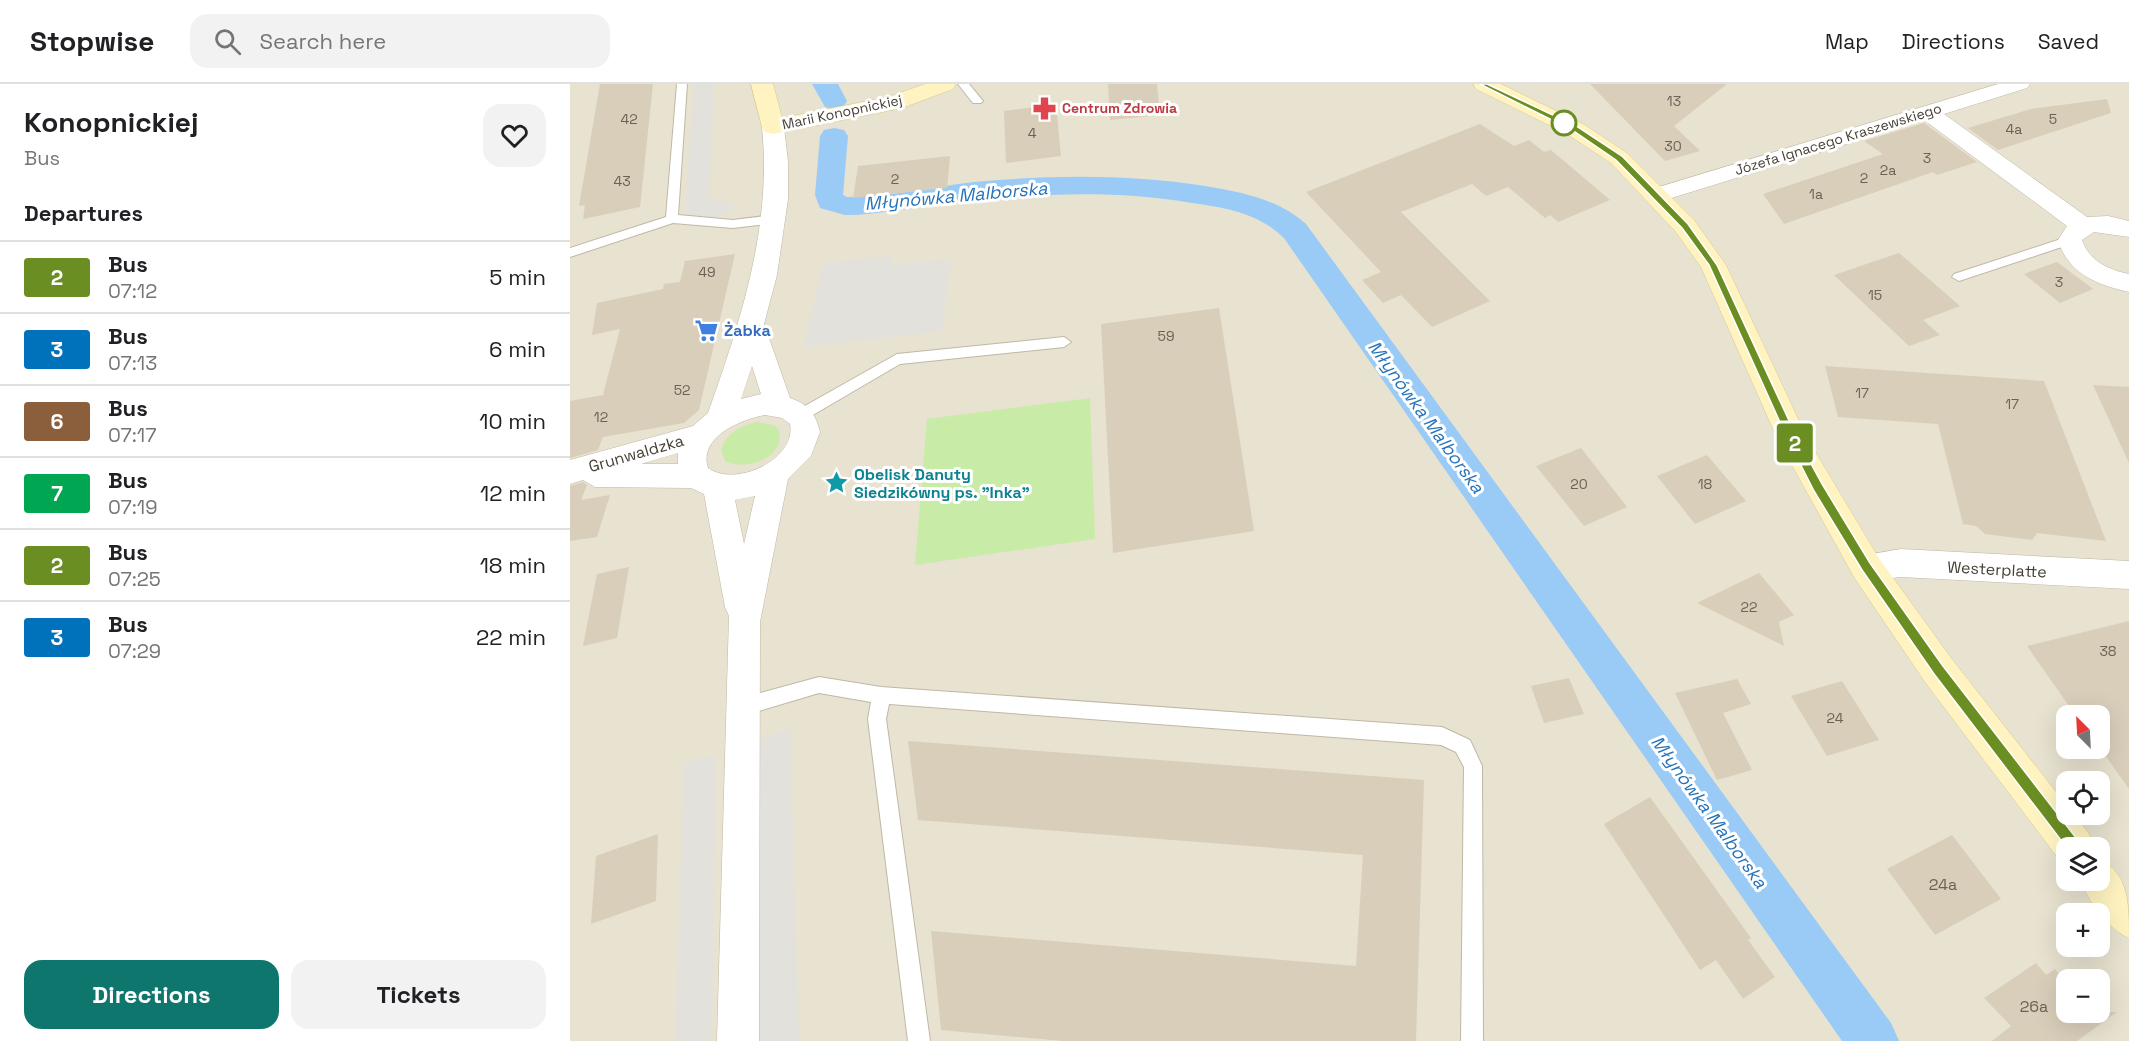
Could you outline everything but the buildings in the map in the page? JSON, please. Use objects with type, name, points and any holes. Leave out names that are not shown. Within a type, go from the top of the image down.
[{"type":"street","points":[[744,622],[706,482],[691,456],[711,427],[753,326],[773,219],[777,149],[762,84]]},
{"type":"street","name":"Marii Konopnickiej","points":[[773,127],[894,103],[945,84]]},
{"type":"street","points":[[1484,84],[1575,129],[1619,158],[1685,226],[1713,265],[1793,440],[1818,488],[1866,567],[1938,670],[2067,837]]},
{"type":"street","name":"Józefa Ignacego Kraszewskiego","points":[[1657,195],[2020,84]]},
{"type":"street","points":[[1927,112],[2077,233]]},
{"type":"street","points":[[2077,233],[2096,224],[2126,226]]},
{"type":"street","points":[[2077,233],[2074,252],[2085,264],[2102,274],[2129,283]]},
{"type":"street","points":[[706,482],[736,489],[774,476],[799,452],[805,439],[806,427],[790,410],[753,326]]},
{"type":"street","points":[[711,427],[749,406],[790,410]]},
{"type":"street","name":"Grunwaldzka","points":[[570,474],[711,427]]},
{"type":"street","name":"Grunwaldzka","points":[[570,474],[706,482]]},
{"type":"street","points":[[738,1041],[744,622],[774,476]]},
{"type":"street","name":"Westerplatte","points":[[1866,567],[1901,563],[2129,575]]},
{"type":"street","points":[[2109,891],[2129,917]]},
{"type":"lane","points":[[672,219],[682,84]]},
{"type":"lane","points":[[963,84],[977,101]]},
{"type":"lane","points":[[570,253],[672,219],[733,224],[773,219]]},
{"type":"lane","points":[[1959,277],[2077,233]]},
{"type":"lane","points":[[790,410],[897,359],[1064,342]]},
{"type":"lane","points":[[742,707],[819,685],[881,695],[1442,736],[1463,746],[1473,766],[1472,1041]]},
{"type":"lane","points":[[881,695],[877,719],[920,1041]]},
{"type":"shaded area","points":[[570,84],[2129,84],[2129,1041],[570,1041]]},
{"type":"shaded area","points":[[694,84],[714,84],[709,198],[736,205],[714,220],[685,213]]},
{"type":"shaded area","points":[[892,256],[892,265],[951,259],[942,331],[804,347],[823,263]]},
{"type":"shaded area","points":[[790,729],[799,1041],[757,1041],[755,741]]},
{"type":"shaded area","points":[[716,754],[712,1041],[675,1041],[684,764]]},
{"type":"green space","points":[[1090,398],[1095,539],[915,565],[927,419]]},
{"type":"green space","points":[[757,422],[774,425],[779,430],[780,440],[771,455],[743,465],[725,461],[721,450],[726,439],[739,428]]},
{"type":"waterway","name":"Młynówka Malborska","points":[[825,84],[834,101]]},
{"type":"waterway","name":"Młynówka Malborska","points":[[834,136],[829,195],[830,201],[845,206],[1035,186],[1125,186],[1169,190],[1236,201],[1258,207],[1286,223],[1295,231],[1873,1041]]},
{"type":"bus line","name":"2","points":[[1484,84],[1575,129],[1619,158],[1685,226],[1713,265],[1793,440],[1818,488],[1866,567],[1938,670],[2067,837]]},
{"type":"place","name":"Centrum Zdrowia","points":[[1044,108]]},
{"type":"place","name":"Żabka","points":[[706,330]]},
{"type":"place","name":"Obelisk Danuty Siedzikówny ps. \"Inka\"","points":[[836,483]]}]
